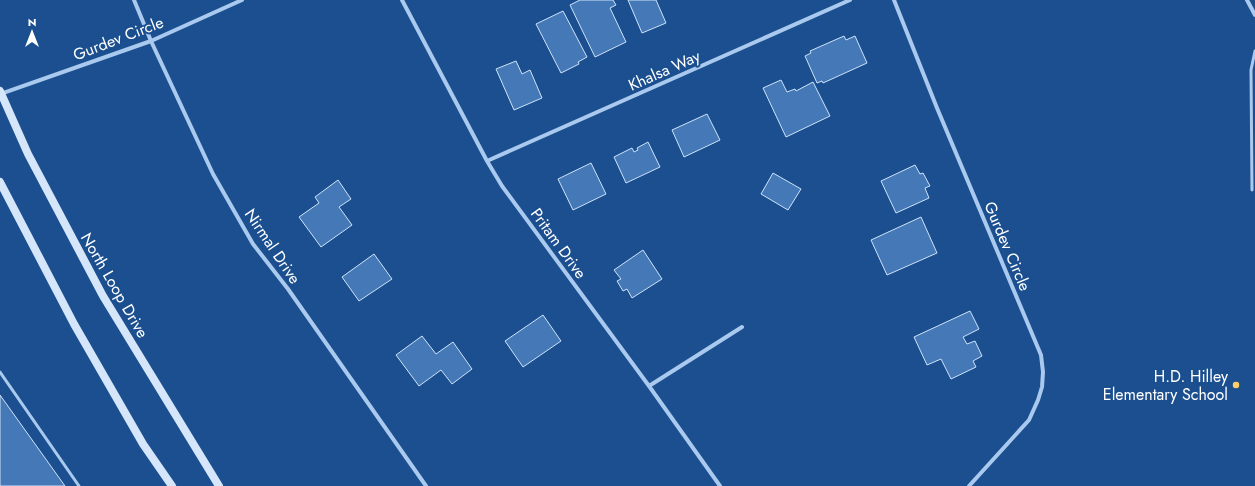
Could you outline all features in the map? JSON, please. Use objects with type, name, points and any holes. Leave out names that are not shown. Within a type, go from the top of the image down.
[{"type":"main road","name":"North Loop Drive","points":[[0,93],[28,154],[103,296],[219,486]]},
{"type":"main road","points":[[0,182],[74,324],[143,444],[172,486]]},
{"type":"street","name":"Nirmal Drive","points":[[134,0],[150,40],[213,174],[254,244],[426,486]]},
{"type":"street","name":"Gurdev Circle","points":[[0,93],[150,40],[242,0]]},
{"type":"street","name":"Pritam Drive","points":[[402,0],[487,161],[502,186],[649,386],[720,486]]},
{"type":"street","name":"Khalsa Way","points":[[487,161],[850,0]]},
{"type":"street","name":"Gurdev Circle","points":[[894,0],[937,108],[1041,355],[1043,372],[1042,387],[1029,420],[969,486]]},
{"type":"street","points":[[1247,0],[1255,15]]},
{"type":"street","points":[[649,386],[742,327]]},
{"type":"lane","points":[[1252,190],[1251,70],[1255,51]]},
{"type":"lane","points":[[0,372],[78,486]]},
{"type":"building","points":[[580,0],[613,0],[616,5],[610,8],[626,42],[595,57],[570,5]]},
{"type":"building","points":[[628,0],[656,0],[666,23],[642,33]]},
{"type":"building","points":[[563,11],[587,57],[578,62],[579,64],[561,73],[536,24]]},
{"type":"building","points":[[844,36],[846,40],[855,36],[867,63],[823,83],[822,81],[817,83],[805,56],[811,53],[810,51]]},
{"type":"building","points":[[516,61],[522,74],[530,70],[542,98],[514,110],[496,69]]},
{"type":"building","points":[[781,80],[787,92],[795,89],[796,91],[813,82],[830,116],[786,137],[763,88]]},
{"type":"building","points":[[707,114],[720,140],[684,157],[672,130]]},
{"type":"building","points":[[648,142],[660,167],[626,183],[614,157],[632,148],[634,152],[638,150],[637,148]]},
{"type":"building","points":[[591,163],[606,194],[573,210],[558,179]]},
{"type":"building","points":[[915,165],[920,174],[923,173],[930,186],[925,188],[929,198],[896,213],[881,181]]},
{"type":"building","points":[[773,173],[801,189],[788,210],[761,194]]},
{"type":"building","points":[[338,180],[351,199],[339,207],[352,225],[321,247],[299,217],[319,203],[315,197]]},
{"type":"building","points":[[921,217],[937,253],[887,275],[871,240]]},
{"type":"building","points":[[643,250],[662,279],[632,298],[627,289],[623,291],[617,281],[621,279],[614,270]]},
{"type":"building","points":[[374,254],[392,279],[359,301],[342,277]]},
{"type":"building","points":[[970,311],[979,329],[963,337],[967,344],[975,341],[982,356],[973,361],[976,367],[951,379],[941,359],[927,365],[914,337]]},
{"type":"building","points":[[543,315],[561,341],[523,367],[505,341]]},
{"type":"building","points":[[422,336],[436,354],[453,342],[472,369],[452,384],[441,370],[419,386],[396,355]]},
{"type":"building","points":[[0,395],[65,486],[0,486]]},
{"type":"place","name":"H.D. Hilley Elementary School","points":[[1236,385]]}]
